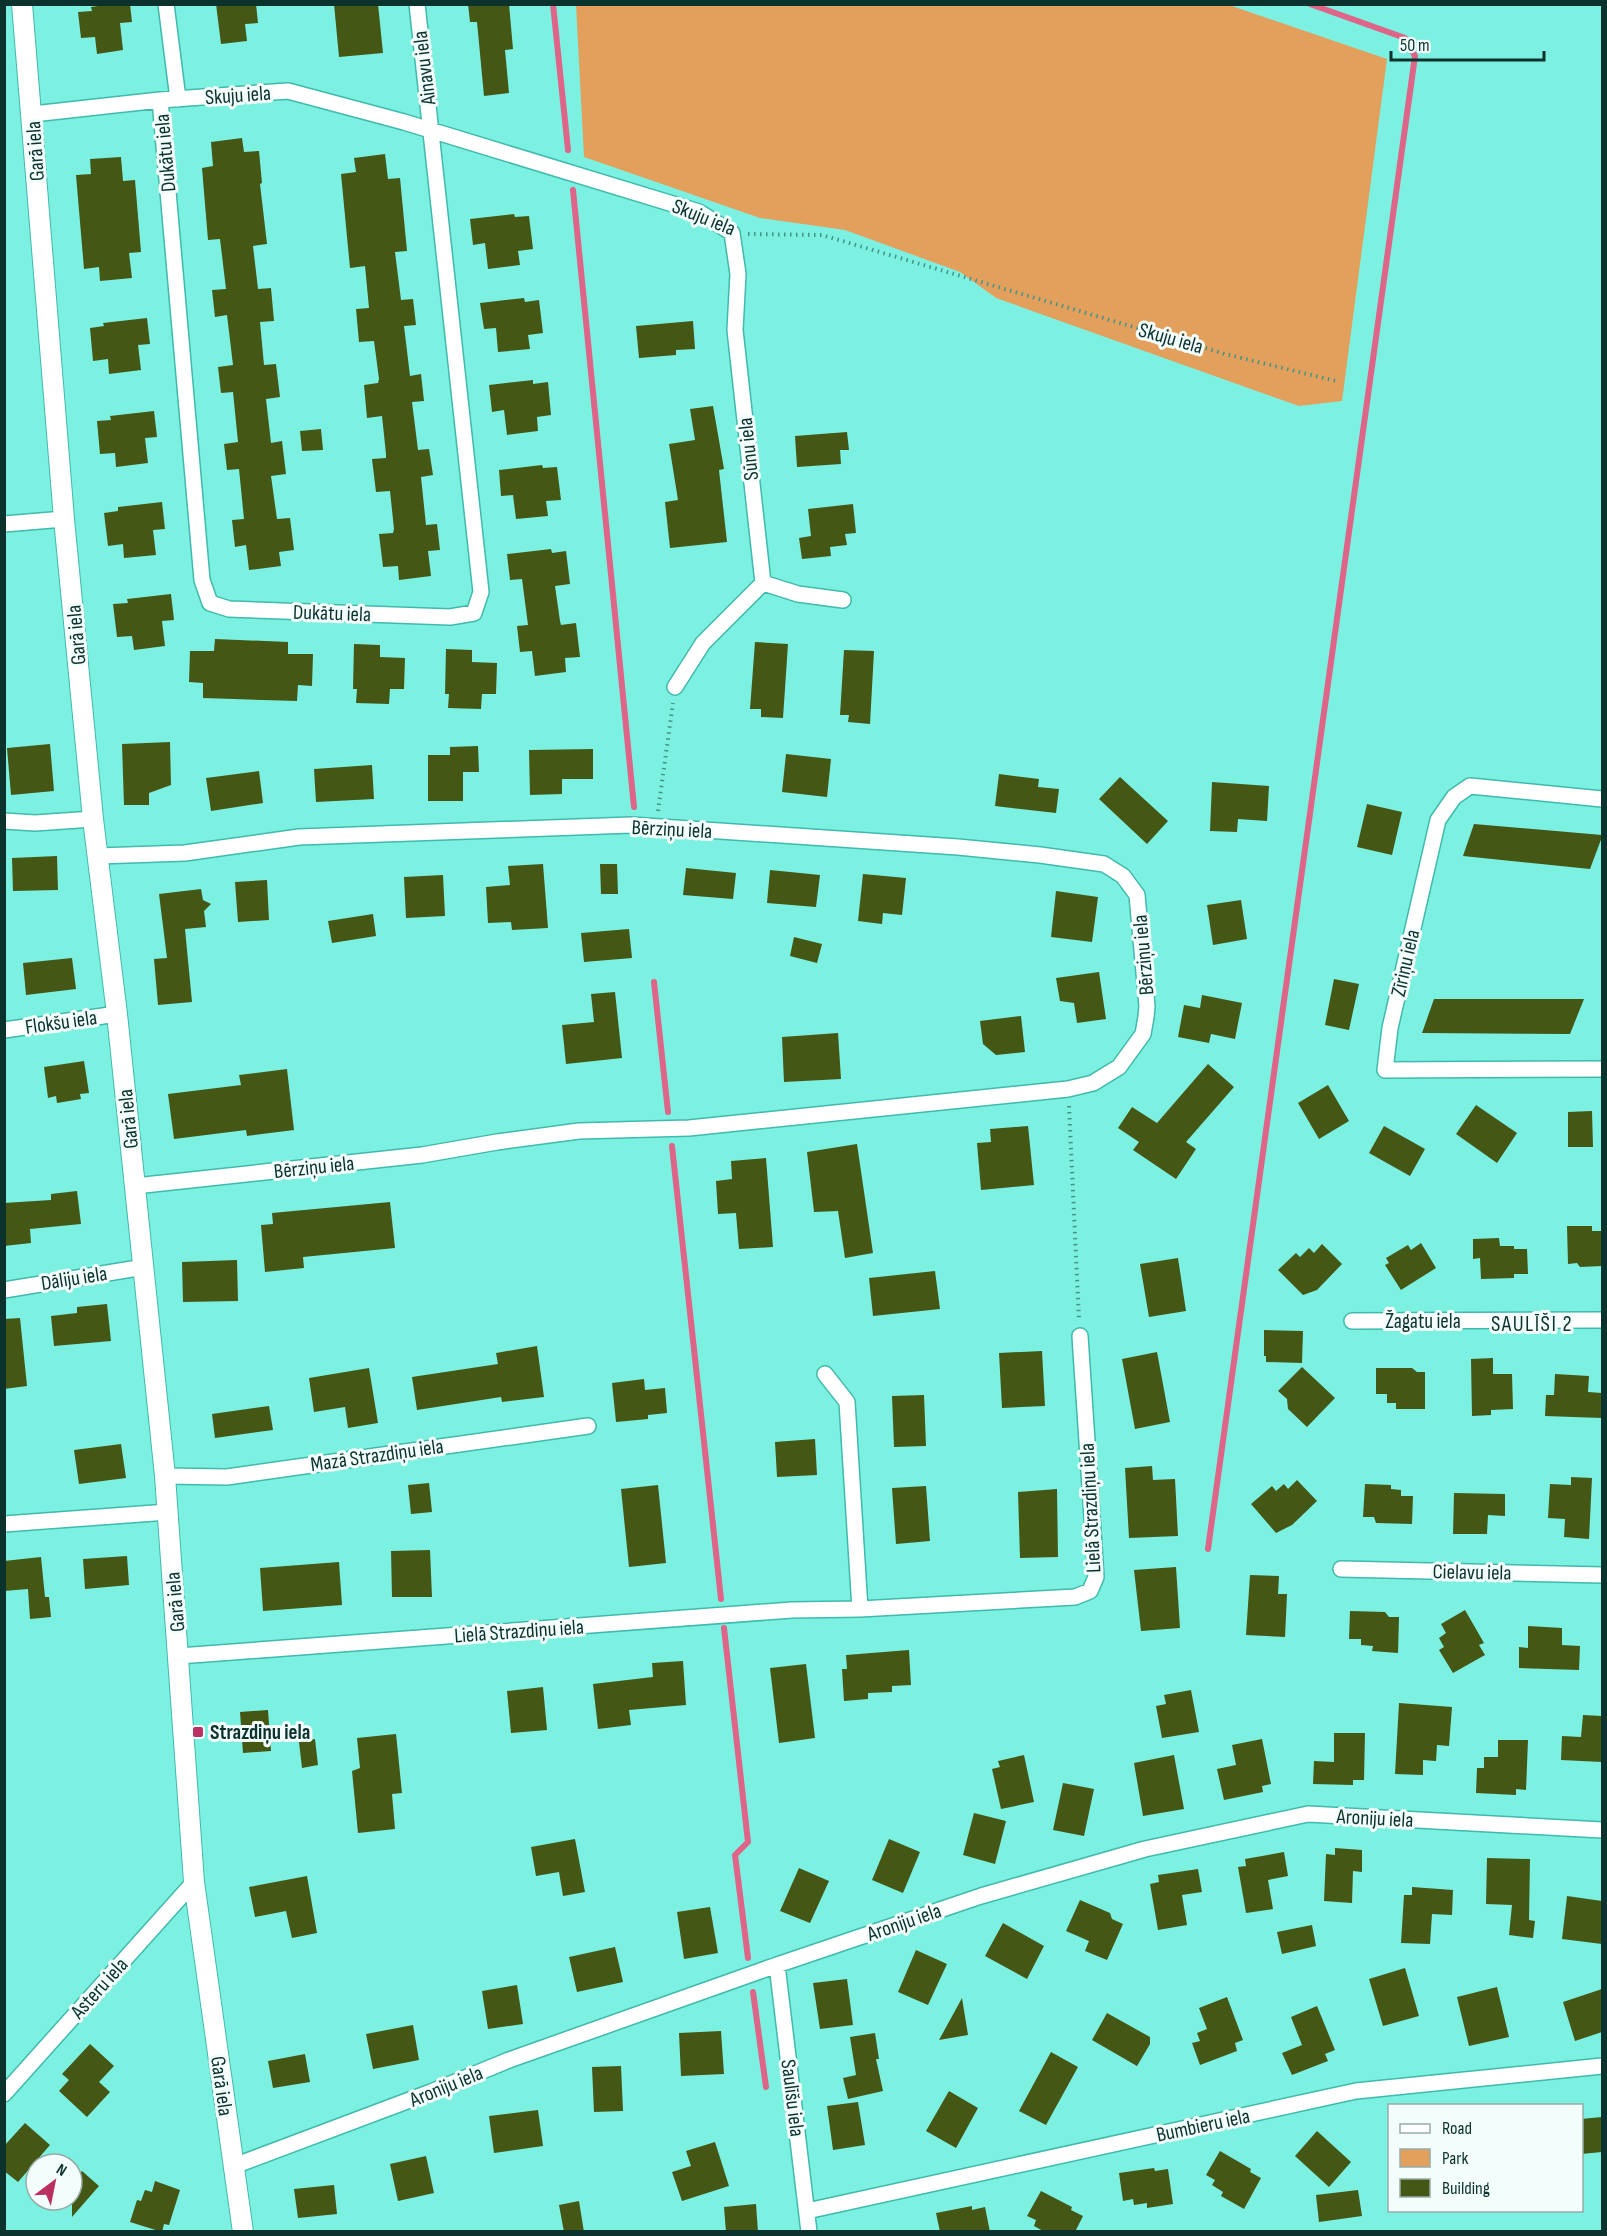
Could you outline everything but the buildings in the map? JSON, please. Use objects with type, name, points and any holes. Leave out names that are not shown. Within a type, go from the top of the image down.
[{"type":"street","name":"Garā iela","points":[[22,4],[33,114],[64,519],[93,819],[117,1014],[165,1476],[194,1882],[243,2232]]},
{"type":"street","points":[[166,4],[178,99]]},
{"type":"street","name":"Ainavu iela","points":[[417,4],[432,131]]},
{"type":"street","name":"Skuju iela","points":[[33,114],[160,100],[288,91],[432,131],[699,212],[732,234]]},
{"type":"street","name":"Dukātu iela","points":[[160,100],[202,580],[210,603],[230,609],[450,617],[474,614],[481,592],[432,131]]},
{"type":"street","name":"Sūnu iela","points":[[732,234],[738,274],[735,330],[763,583]]},
{"type":"street","points":[[4,524],[64,519]]},
{"type":"street","points":[[675,687],[703,643],[763,583],[798,594],[843,600]]},
{"type":"street","name":"Zīriņu iela","points":[[1602,799],[1470,786],[1454,797],[1437,820],[1390,1028],[1385,1070],[1602,1069]]},
{"type":"street","points":[[4,821],[35,823],[93,819]]},
{"type":"street","name":"Bērziņu iela","points":[[98,856],[185,853],[299,837],[631,825],[958,847],[1040,855],[1104,864],[1123,876],[1137,895],[1148,1006],[1143,1034],[1119,1067],[1093,1083],[1068,1089],[689,1128],[579,1131],[422,1155],[135,1186]]},
{"type":"street","name":"Flokšu iela","points":[[4,1030],[117,1014]]},
{"type":"street","name":"Dāliju iela","points":[[4,1290],[144,1267]]},
{"type":"street","name":"Žagatu iela","points":[[1352,1321],[1602,1320]]},
{"type":"street","name":"Lielā Strazdiņu iela","points":[[179,1656],[792,1610],[860,1610],[1075,1597],[1090,1591],[1096,1577],[1080,1336]]},
{"type":"street","points":[[825,1374],[847,1402],[860,1610]]},
{"type":"street","name":"Mazā Strazdiņu iela","points":[[165,1476],[227,1477],[588,1426]]},
{"type":"street","points":[[4,1524],[168,1512]]},
{"type":"street","name":"Cielavu iela","points":[[1341,1569],[1602,1575]]},
{"type":"street","name":"Aroniju iela","points":[[234,2166],[431,2092],[509,2060],[777,1965],[1003,1890],[1145,1850],[1308,1814],[1602,1830]]},
{"type":"street","name":"Asteru iela","points":[[4,2094],[194,1882]]},
{"type":"street","name":"Saulīšu iela","points":[[777,1965],[809,2232]]},
{"type":"street","name":"Bumbieru iela","points":[[807,2211],[1356,2091],[1602,2066]]},
{"type":"path","name":"Skuju iela","points":[[732,234],[822,235],[1226,354],[1336,381]]},
{"type":"path","points":[[656,827],[675,687]]},
{"type":"path","points":[[1068,1089],[1080,1336]]},
{"type":"green space","points":[[576,5],[1229,5],[1387,59],[1342,401],[1299,406],[996,298],[960,272],[845,230],[760,218],[584,157]]},
{"type":"waterway","points":[[553,4],[568,150]]},
{"type":"waterway","points":[[1208,1549],[1415,56],[1405,38],[1310,4]]},
{"type":"waterway","points":[[573,190],[634,807]]},
{"type":"waterway","points":[[654,982],[668,1112]]},
{"type":"waterway","points":[[672,1146],[721,1599]]},
{"type":"waterway","points":[[724,1628],[748,1842],[735,1855],[748,1958]]},
{"type":"waterway","points":[[753,1992],[766,2087]]},
{"type":"place","name":"Strazdiņu iela","points":[[198,1732]]},
{"type":"district","name":"SAULĪŠI 2","points":[[1532,1323]]}]
